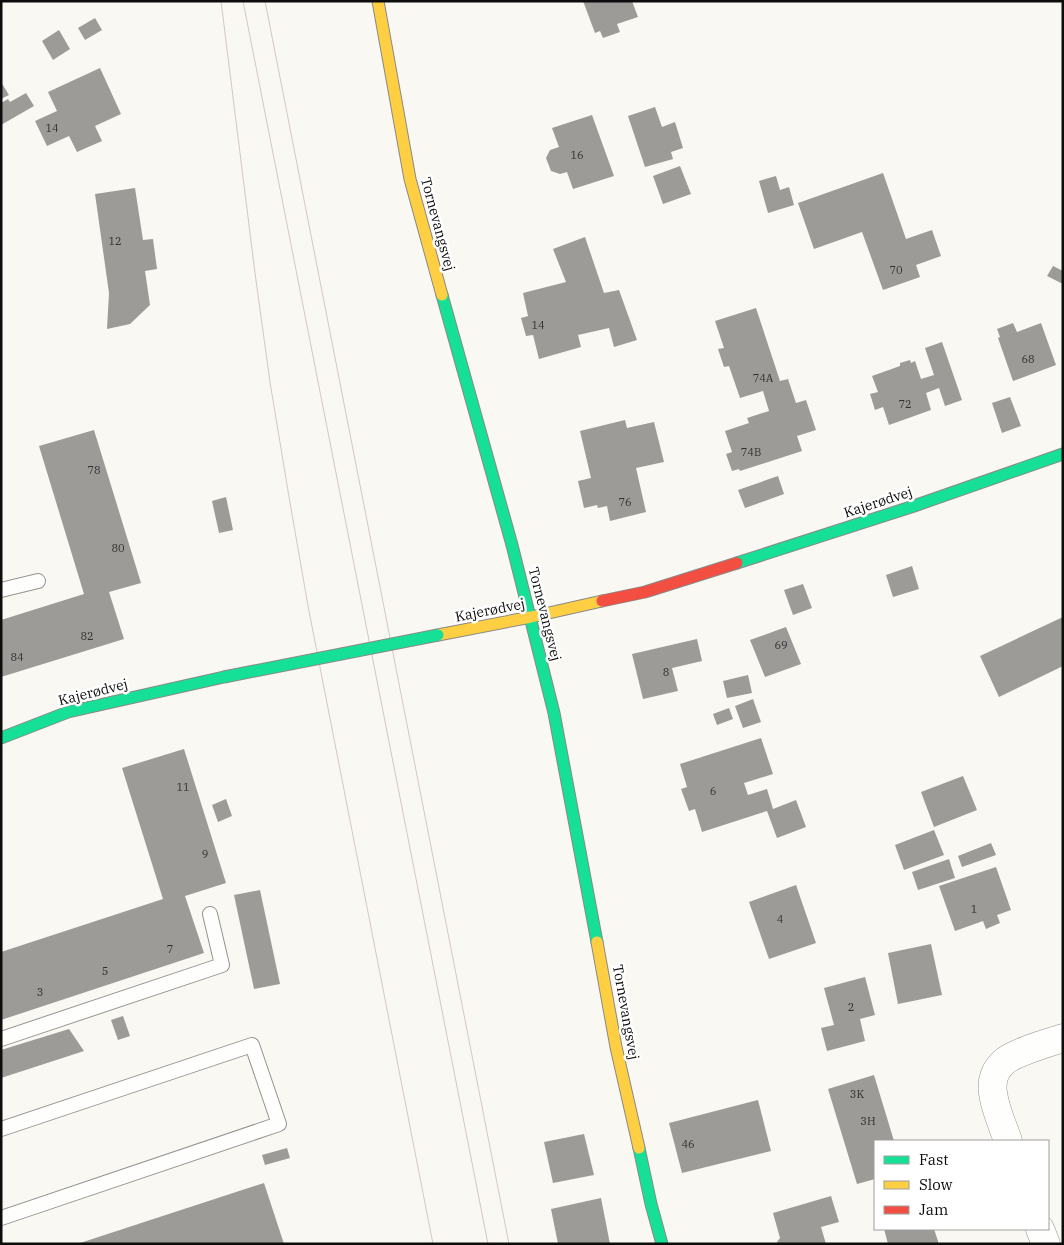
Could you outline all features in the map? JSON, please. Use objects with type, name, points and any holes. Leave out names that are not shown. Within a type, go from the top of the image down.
[{"type":"street","name":"Tornevangsvej","points":[[378,1],[410,179],[531,618],[554,713],[590,895],[616,1048],[651,1204],[663,1243]]},
{"type":"street","name":"Kajerødvej","points":[[1,738],[68,712],[224,677],[531,618],[645,592],[914,506],[1063,454]]},
{"type":"street","points":[[1008,1140],[992,1092],[994,1075],[1005,1061],[1063,1038]]},
{"type":"street","points":[[1040,1230],[1046,1244]]},
{"type":"lane","points":[[1,590],[38,581]]},
{"type":"lane","points":[[1,1039],[222,965],[210,914]]},
{"type":"lane","points":[[1,1130],[252,1045],[279,1124],[1,1218]]},
{"type":"building","points":[[583,1],[632,1],[638,17],[617,24],[620,32],[603,38],[600,31],[595,33]]},
{"type":"building","points":[[95,18],[102,30],[85,40],[78,28]]},
{"type":"building","points":[[59,30],[70,49],[53,60],[42,41]]},
{"type":"building","points":[[100,68],[121,114],[95,126],[102,141],[77,152],[69,136],[47,146],[35,121],[57,111],[48,92]]},
{"type":"building","points":[[1,82],[9,95],[1,99]]},
{"type":"building","points":[[26,93],[34,106],[1,125],[1,103],[8,99],[10,102]]},
{"type":"building","points":[[655,107],[662,127],[675,122],[683,148],[671,152],[673,159],[645,167],[628,116]]},
{"type":"building","points":[[592,115],[614,176],[573,189],[567,172],[560,174],[551,171],[546,158],[550,150],[559,147],[552,128]]},
{"type":"building","points":[[680,166],[691,194],[663,204],[653,176]]},
{"type":"building","points":[[883,173],[906,239],[932,230],[941,256],[916,265],[920,277],[883,290],[862,232],[814,249],[798,203]]},
{"type":"building","points":[[776,176],[780,190],[789,187],[794,205],[768,213],[759,181]]},
{"type":"building","points":[[135,188],[143,240],[153,239],[157,269],[145,271],[150,305],[130,324],[107,329],[109,293],[95,194]]},
{"type":"building","points":[[585,237],[604,293],[619,290],[637,340],[614,347],[609,328],[578,335],[581,347],[539,359],[533,335],[526,336],[521,318],[528,316],[523,293],[566,282],[553,249]]},
{"type":"building","points":[[1053,266],[1063,271],[1063,284],[1047,276]]},
{"type":"building","points":[[756,308],[780,381],[788,379],[796,403],[806,400],[816,430],[797,436],[802,451],[740,471],[739,469],[732,471],[726,454],[732,452],[725,431],[749,423],[747,418],[769,411],[763,391],[740,398],[729,366],[724,367],[718,349],[724,348],[715,321]]},
{"type":"building","points":[[1013,323],[1017,332],[1041,323],[1056,365],[1013,381],[998,338],[1000,337],[997,329]]},
{"type":"building","points":[[942,342],[962,400],[945,406],[939,388],[926,393],[931,410],[889,425],[883,407],[875,410],[870,394],[878,392],[872,376],[900,366],[900,363],[910,360],[911,363],[915,361],[921,379],[934,375],[925,348]]},
{"type":"building","points":[[1010,397],[1021,426],[1002,433],[992,403]]},
{"type":"building","points":[[625,420],[627,428],[654,422],[664,462],[636,468],[646,512],[610,521],[607,506],[598,508],[597,505],[584,508],[578,481],[591,478],[580,431]]},
{"type":"building","points":[[94,430],[141,583],[109,592],[124,639],[1,677],[1,620],[84,594],[39,446]]},
{"type":"building","points":[[778,476],[784,494],[745,508],[738,490]]},
{"type":"building","points":[[226,497],[233,530],[219,533],[212,501]]},
{"type":"building","points":[[912,566],[919,589],[893,597],[886,575]]},
{"type":"building","points":[[803,584],[812,608],[793,615],[784,590]]},
{"type":"building","points":[[1063,617],[1063,666],[999,697],[980,656]]},
{"type":"building","points":[[786,627],[801,664],[765,677],[750,640]]},
{"type":"building","points":[[697,639],[702,661],[672,668],[678,691],[643,699],[632,654]]},
{"type":"building","points":[[748,675],[752,693],[727,698],[723,681]]},
{"type":"building","points":[[753,699],[761,722],[743,728],[735,706]]},
{"type":"building","points":[[729,708],[733,719],[717,725],[713,714]]},
{"type":"building","points":[[761,738],[773,774],[744,783],[748,795],[767,789],[773,809],[796,800],[806,827],[777,838],[767,811],[702,832],[695,809],[689,811],[681,789],[687,787],[680,764]]},
{"type":"building","points":[[184,749],[226,883],[185,896],[204,953],[1,1020],[1,952],[163,899],[122,768]]},
{"type":"building","points":[[963,776],[977,810],[934,827],[921,792]]},
{"type":"building","points":[[226,799],[232,816],[218,822],[212,805]]},
{"type":"building","points":[[934,830],[944,855],[904,870],[895,845]]},
{"type":"building","points":[[991,843],[996,855],[962,867],[958,856]]},
{"type":"building","points":[[949,859],[955,878],[918,890],[912,872]]},
{"type":"building","points":[[996,867],[1011,910],[997,915],[1000,923],[986,929],[983,921],[955,931],[939,886]]},
{"type":"building","points":[[796,885],[816,943],[769,959],[749,902]]},
{"type":"building","points":[[260,890],[280,984],[254,989],[234,895]]},
{"type":"building","points":[[931,944],[942,995],[898,1004],[888,953]]},
{"type":"building","points":[[865,977],[875,1015],[860,1019],[865,1041],[827,1051],[821,1028],[834,1025],[824,988]]},
{"type":"building","points":[[123,1016],[130,1036],[118,1040],[111,1020]]},
{"type":"building","points":[[69,1029],[84,1051],[1,1078],[1,1050]]},
{"type":"building","points":[[874,1075],[894,1140],[874,1140],[874,1179],[857,1184],[828,1089]]},
{"type":"building","points":[[758,1100],[771,1151],[682,1173],[669,1123]]},
{"type":"building","points":[[584,1134],[594,1175],[553,1183],[544,1142]]},
{"type":"building","points":[[287,1148],[290,1158],[265,1165],[262,1155]]},
{"type":"building","points":[[264,1183],[284,1244],[80,1244],[80,1243]]},
{"type":"building","points":[[831,1196],[839,1222],[821,1227],[826,1244],[778,1244],[777,1242],[780,1238],[773,1213]]},
{"type":"building","points":[[601,1198],[610,1244],[558,1244],[551,1209]]},
{"type":"building","points":[[884,1230],[934,1230],[939,1244],[888,1244]]},
{"type":"tram line","points":[[221,1],[255,273],[288,491],[308,606],[433,1244]]},
{"type":"tram line","points":[[243,1],[488,1244]]},
{"type":"tram line","points":[[265,1],[509,1244]]},
{"type":"traffic: fast","points":[[442,295],[512,545],[554,713],[597,942]]},
{"type":"traffic: fast","points":[[737,563],[914,506],[1063,454]]},
{"type":"traffic: fast","points":[[224,677],[438,635]]},
{"type":"traffic: fast","points":[[1,738],[68,712],[224,677]]},
{"type":"traffic: fast","points":[[639,1148],[662,1244]]},
{"type":"traffic: slow","points":[[378,1],[410,179],[442,295]]},
{"type":"traffic: slow","points":[[438,635],[602,601]]},
{"type":"traffic: slow","points":[[597,942],[616,1047],[639,1148]]},
{"type":"traffic: jam","points":[[602,601],[645,592],[737,563]]}]
